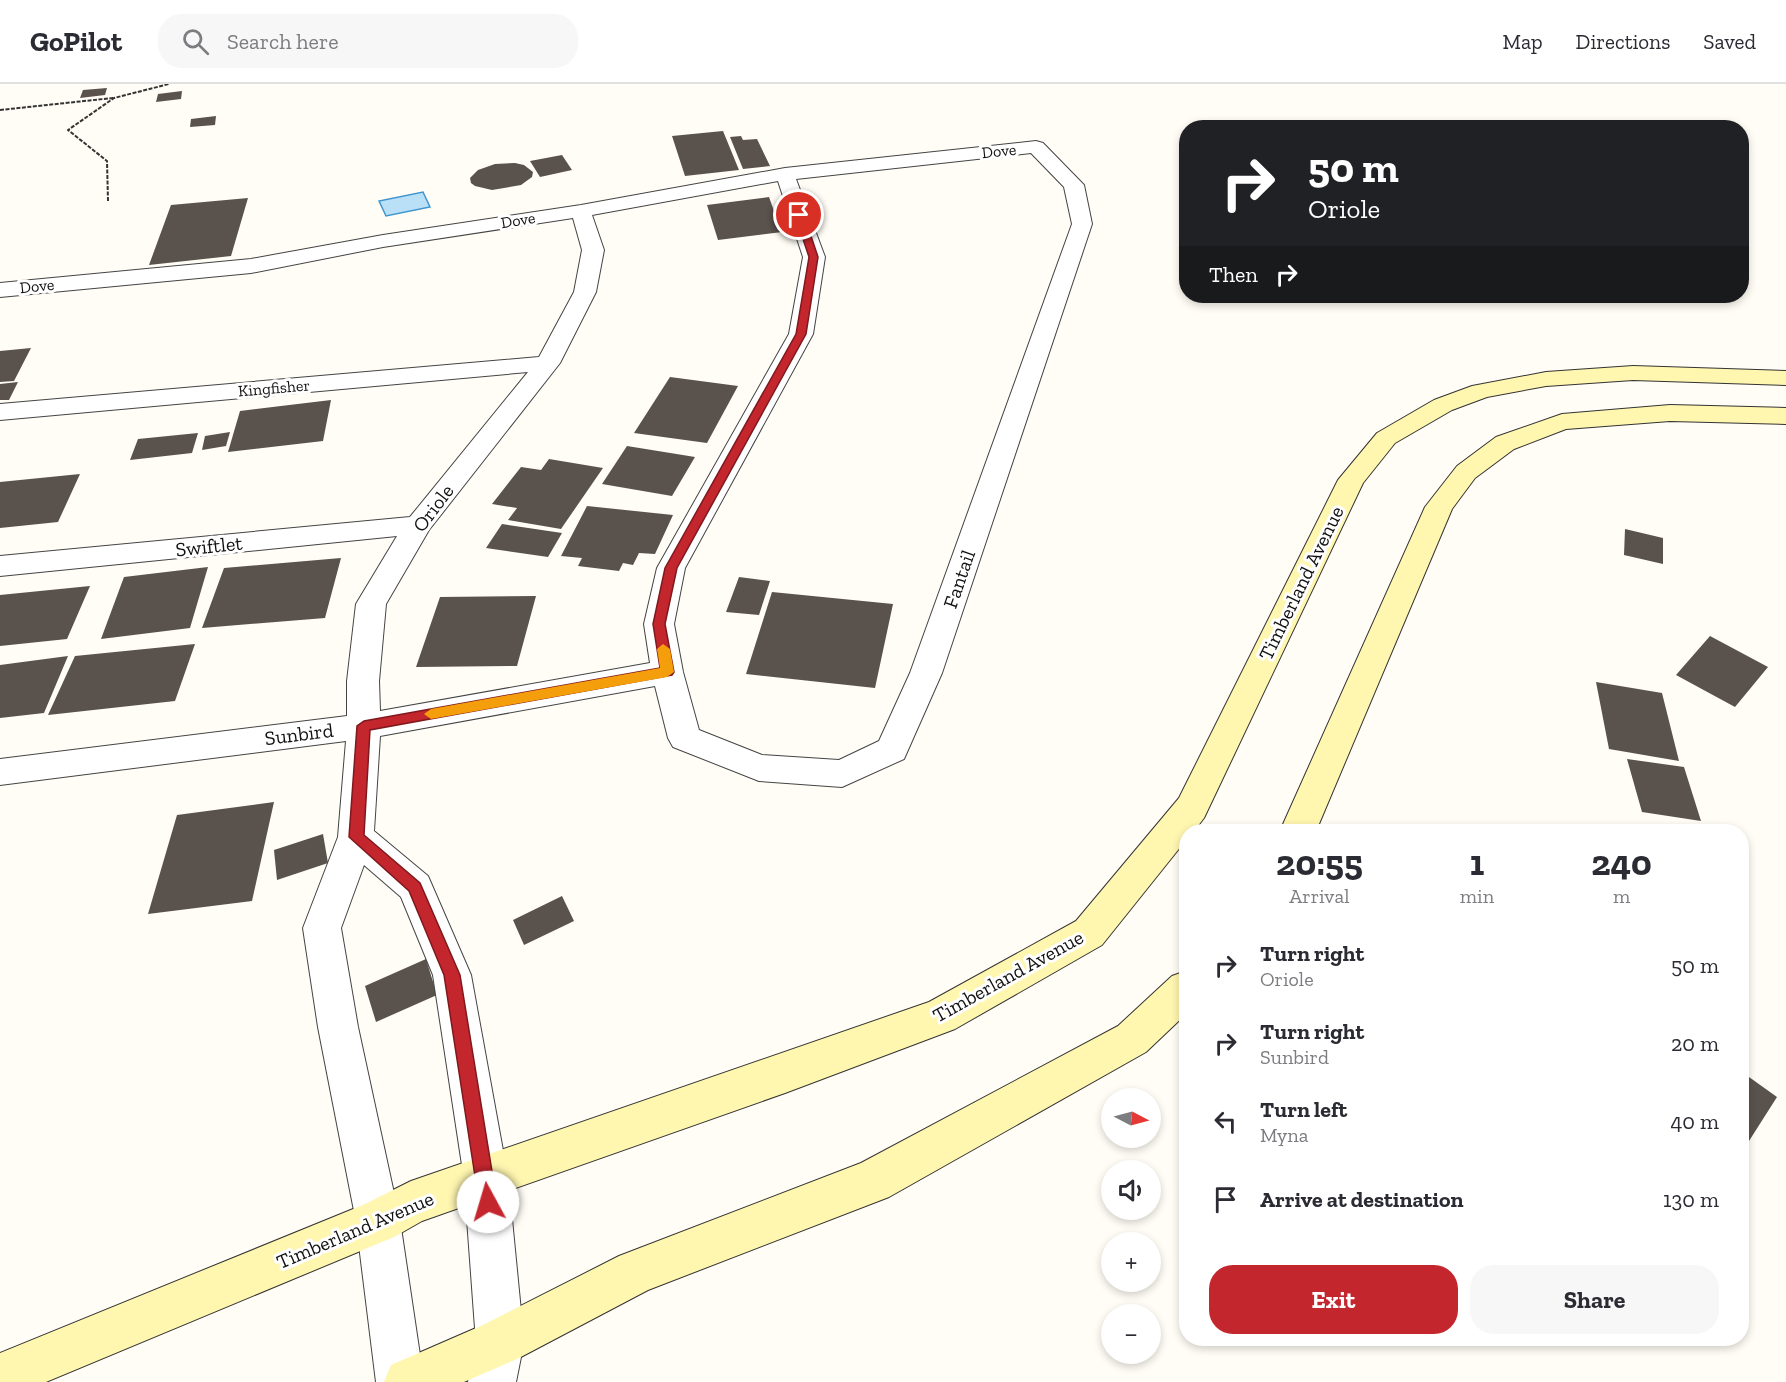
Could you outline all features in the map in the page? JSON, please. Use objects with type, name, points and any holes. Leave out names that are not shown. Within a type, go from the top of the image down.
[{"type":"street","name":"Dove","points":[[0,290],[251,266],[383,241],[581,211],[785,174],[1035,147]]},
{"type":"street","name":"Fantail","points":[[667,672],[685,738],[759,768],[842,774],[892,750],[926,673],[1082,224],[1074,185],[1035,147]]},
{"type":"street","points":[[667,672],[659,624],[671,568],[801,334],[814,257],[785,174]]},
{"type":"street","name":"Oriole","points":[[400,1382],[378,1221],[338,1027],[322,928],[356,837],[364,726],[363,681],[371,604],[418,525],[549,363],[585,292],[593,250],[581,211]]},
{"type":"street","name":"Kingfisher","points":[[0,412],[549,363]]},
{"type":"street","name":"Timberland Avenue","points":[[0,1377],[378,1221],[411,1203],[942,1016],[1089,933],[1192,808],[1351,480],[1386,438],[1443,405],[1481,391],[1546,379],[1633,373],[1786,378]]},
{"type":"street","points":[[1301,824],[1439,507],[1466,472],[1505,443],[1562,422],[1670,413],[1786,416]]},
{"type":"street","name":"Swiftlet","points":[[0,566],[418,525]]},
{"type":"street","name":"Sunbird","points":[[0,772],[364,726],[667,672]]},
{"type":"street","points":[[356,837],[415,887],[452,975],[486,1178],[496,1362]]},
{"type":"street","points":[[408,1382],[496,1362],[635,1272],[873,1181],[1132,1039],[1179,995]]},
{"type":"path","points":[[0,110],[114,98],[169,84]]},
{"type":"path","points":[[108,201],[108,161],[68,130],[114,98]]},
{"type":"water","points":[[423,192],[430,207],[386,216],[379,201]]},
{"type":"building","points":[[107,88],[105,95],[80,98],[83,90]]},
{"type":"building","points":[[182,91],[181,99],[156,102],[158,94]]},
{"type":"building","points":[[216,116],[215,125],[190,127],[191,119]]},
{"type":"building","points":[[723,131],[739,170],[685,176],[672,136]]},
{"type":"building","points":[[741,136],[743,140],[757,139],[770,166],[743,169],[730,137]]},
{"type":"building","points":[[562,155],[572,170],[540,177],[530,161]]},
{"type":"building","points":[[495,164],[524,165],[533,172],[532,177],[521,185],[492,190],[471,183],[470,178],[478,170]]},
{"type":"building","points":[[769,197],[778,222],[787,221],[790,231],[718,240],[707,205]]},
{"type":"building","points":[[248,198],[231,256],[149,265],[171,205]]},
{"type":"building","points":[[31,348],[14,381],[0,382],[0,351]]},
{"type":"building","points":[[670,377],[738,386],[707,443],[634,433]]},
{"type":"building","points":[[18,382],[9,400],[0,400],[0,384]]},
{"type":"building","points":[[331,400],[323,441],[228,452],[240,411]]},
{"type":"building","points":[[230,432],[226,446],[202,450],[205,436]]},
{"type":"building","points":[[198,433],[192,453],[130,460],[138,439]]},
{"type":"building","points":[[627,446],[695,457],[672,496],[602,484]]},
{"type":"building","points":[[549,459],[603,468],[561,529],[508,520],[517,508],[492,504],[521,467],[541,470]]},
{"type":"building","points":[[80,474],[58,522],[0,528],[0,482]]},
{"type":"building","points":[[587,506],[673,515],[655,554],[639,553],[633,565],[623,563],[619,571],[578,566],[582,558],[561,556]]},
{"type":"building","points":[[502,524],[562,533],[548,557],[486,548]]},
{"type":"building","points":[[1625,529],[1663,538],[1663,564],[1624,555]]},
{"type":"building","points":[[341,558],[325,618],[202,628],[224,568]]},
{"type":"building","points":[[208,567],[190,628],[101,639],[124,577]]},
{"type":"building","points":[[739,577],[770,581],[759,615],[726,612]]},
{"type":"building","points":[[90,586],[67,639],[0,646],[0,595]]},
{"type":"building","points":[[772,592],[893,604],[875,688],[746,674]]},
{"type":"building","points":[[536,596],[517,666],[416,667],[440,597]]},
{"type":"building","points":[[1710,636],[1768,667],[1735,707],[1676,675]]},
{"type":"building","points":[[195,644],[175,701],[48,715],[75,656]]},
{"type":"building","points":[[68,656],[44,713],[0,718],[0,665]]},
{"type":"building","points":[[1596,682],[1662,693],[1679,761],[1609,749]]},
{"type":"building","points":[[1627,759],[1684,767],[1701,821],[1642,812]]},
{"type":"building","points":[[274,802],[252,901],[148,914],[177,815]]},
{"type":"building","points":[[323,834],[328,863],[277,880],[274,850]]},
{"type":"building","points":[[562,896],[574,921],[524,945],[513,920]]},
{"type":"building","points":[[426,959],[437,995],[376,1022],[365,986]]},
{"type":"building","points":[[1749,1077],[1777,1097],[1749,1141]]},
{"type":"slow traffic","points":[[431,714],[667,672],[663,649]]},
{"type":"route","points":[[488,1202],[452,975],[415,887],[356,837],[364,726],[667,672],[659,624],[671,568],[801,334],[814,257],[799,215]]}]
